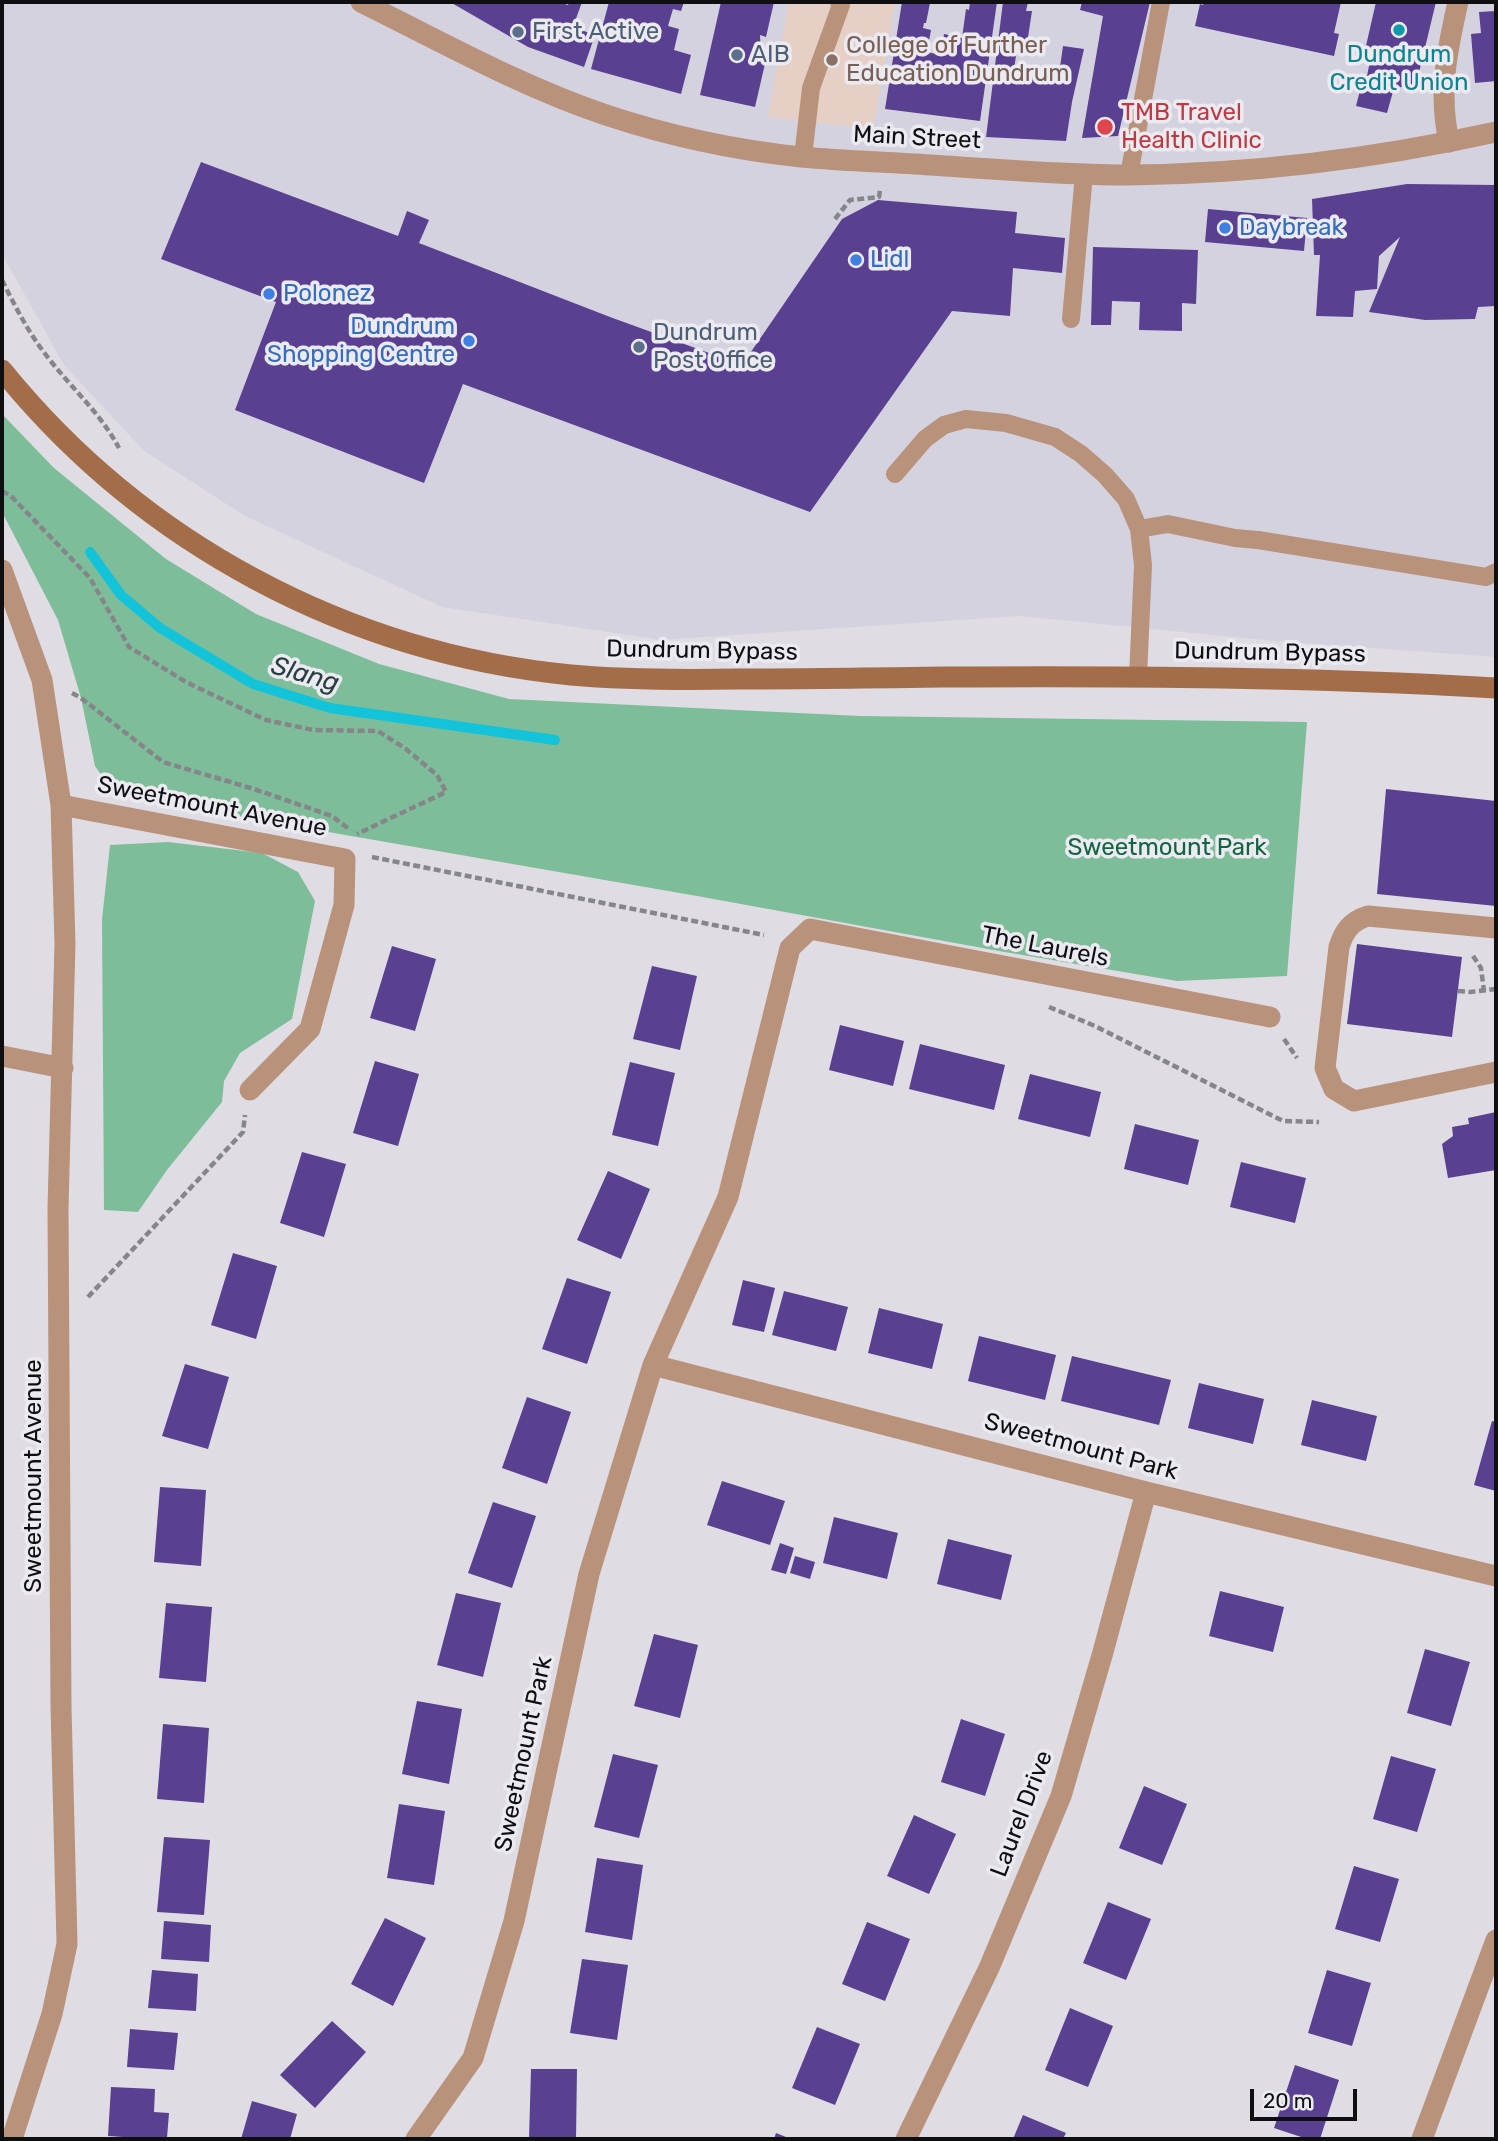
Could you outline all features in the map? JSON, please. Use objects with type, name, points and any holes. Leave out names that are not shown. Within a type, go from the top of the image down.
[{"type":"main road","name":"Dundrum Bypass","points":[[2,370],[78,454],[128,496],[228,564],[304,605],[348,623],[478,661],[572,675],[621,678],[1138,677],[1374,681],[1496,688]]},
{"type":"street","name":"Main Street","points":[[361,2],[499,72],[556,97],[607,115],[726,146],[803,157],[1129,175],[1256,168],[1449,142],[1496,132]]},
{"type":"street","points":[[1449,142],[1443,103],[1444,87],[1446,61],[1458,2]]},
{"type":"street","name":"Sweetmount Avenue","points":[[2,570],[42,680],[61,805],[65,944],[58,1208],[62,1734],[67,1944],[52,2014],[12,2139]]},
{"type":"street","name":"Sweetmount Avenue","points":[[61,805],[355,857],[310,1029],[250,1090]]},
{"type":"street","points":[[1496,928],[1367,916],[1357,920],[1343,935],[1339,947],[1325,1068],[1334,1089],[1354,1101],[1496,1072]]},
{"type":"street","name":"The Laurels","points":[[810,929],[1270,1017]]},
{"type":"street","name":"Sweetmount Park","points":[[416,2139],[473,2058],[477,2046],[514,1921],[589,1574],[653,1365],[728,1197],[790,948],[810,929]]},
{"type":"street","points":[[2,1056],[63,1068]]},
{"type":"street","name":"Sweetmount Park","points":[[653,1365],[1146,1492],[1496,1576]]},
{"type":"street","name":"Laurel Drive","points":[[906,2139],[989,1968],[1061,1796],[1146,1492]]},
{"type":"street","points":[[1422,2139],[1496,1940]]},
{"type":"lane","points":[[1129,175],[1161,2]]},
{"type":"lane","points":[[803,157],[811,88],[843,3]]},
{"type":"lane","points":[[1071,319],[1084,174]]},
{"type":"lane","points":[[895,474],[925,439],[944,425],[967,419],[1006,423],[1055,437],[1081,454],[1105,475],[1126,499],[1139,529],[1143,565],[1138,677]]},
{"type":"lane","points":[[1139,529],[1168,524],[1235,538],[1486,577],[1496,572]]},
{"type":"path","points":[[2,281],[46,355],[99,415],[123,454]]},
{"type":"path","points":[[2,491],[11,496],[90,578],[129,647],[186,682],[266,720],[313,730],[378,731],[406,749],[437,775],[446,792],[357,834]]},
{"type":"path","points":[[42,680],[81,698],[163,762],[332,816],[357,834]]},
{"type":"path","points":[[357,834],[355,857],[760,936],[810,929]]},
{"type":"path","points":[[1458,991],[1496,989]]},
{"type":"path","points":[[1047,1006],[1095,1026],[1283,1121],[1319,1122]]},
{"type":"path","points":[[59,1329],[243,1132],[250,1090]]},
{"type":"shaded area","points":[[2,2],[1496,2],[1496,657],[1274,641],[1019,616],[661,640],[442,607],[245,516],[144,451],[64,365],[2,254]]},
{"type":"shaded area","name":"College of Further Education Dundrum","points":[[789,2],[895,2],[873,129],[768,117]]},
{"type":"green space","name":"Sweetmount Park","points":[[2,414],[54,468],[166,559],[256,614],[379,664],[509,699],[860,716],[1307,722],[1287,976],[1177,981],[115,795],[95,766],[81,698],[58,620],[2,512]]},
{"type":"green space","points":[[168,842],[262,853],[298,872],[315,901],[292,1019],[240,1053],[224,1081],[222,1102],[167,1170],[138,1212],[104,1210],[102,920],[110,845]]},
{"type":"building","points":[[450,2],[559,2],[568,5],[569,2],[582,2],[573,27],[595,35],[584,67],[528,47]]},
{"type":"building","points":[[609,2],[684,2],[681,11],[673,9],[668,26],[679,29],[674,50],[691,55],[681,94],[591,69]]},
{"type":"building","name":"AIB","points":[[721,2],[774,2],[766,37],[760,35],[761,54],[767,55],[755,107],[700,95]]},
{"type":"building","points":[[902,2],[930,3],[923,28],[931,30],[927,52],[941,55],[944,34],[962,38],[966,9],[969,10],[970,2],[997,2],[980,121],[885,109]]},
{"type":"building","points":[[1003,2],[1028,2],[1026,11],[1032,11],[1027,44],[1018,43],[1014,69],[1059,74],[1063,46],[1084,49],[1066,141],[986,137]]},
{"type":"building","points":[[1082,2],[1150,2],[1118,136],[1082,138],[1103,16],[1080,10]]},
{"type":"building","points":[[1204,2],[1341,2],[1334,33],[1339,34],[1334,56],[1195,26],[1200,4],[1203,5]]},
{"type":"building","name":"Dundrum Credit Union","points":[[1376,2],[1436,2],[1416,85],[1394,88],[1387,113],[1356,106],[1370,61],[1363,59]]},
{"type":"building","points":[[1496,11],[1496,81],[1475,83],[1471,34],[1481,33],[1479,12]]},
{"type":"building","name":"Dundrum Shopping Centre","points":[[201,162],[398,236],[407,211],[429,220],[419,243],[742,365],[842,219],[878,200],[1017,212],[1015,233],[1065,238],[1062,273],[1013,268],[1010,316],[952,311],[810,512],[463,384],[424,483],[235,410],[276,302],[161,259]]},
{"type":"building","points":[[1407,184],[1496,185],[1496,306],[1478,307],[1475,319],[1425,320],[1369,312],[1400,237],[1379,256],[1377,289],[1355,291],[1353,317],[1316,316],[1320,255],[1314,255],[1312,199]]},
{"type":"building","points":[[1208,209],[1307,218],[1304,251],[1205,242]]},
{"type":"building","points":[[1093,247],[1198,250],[1196,304],[1182,303],[1182,331],[1139,330],[1140,302],[1112,301],[1111,325],[1091,325]]},
{"type":"building","points":[[1386,789],[1496,801],[1496,906],[1377,894]]},
{"type":"building","points":[[1357,944],[1462,957],[1452,1037],[1347,1024]]},
{"type":"building","points":[[392,946],[436,959],[415,1031],[370,1018]]},
{"type":"building","points":[[652,966],[697,976],[680,1050],[633,1039]]},
{"type":"building","points":[[840,1025],[904,1041],[893,1086],[829,1070]]},
{"type":"building","points":[[920,1044],[1005,1065],[994,1110],[909,1089]]},
{"type":"building","points":[[375,1061],[419,1074],[398,1146],[353,1133]]},
{"type":"building","points":[[630,1062],[675,1073],[658,1146],[612,1135]]},
{"type":"building","points":[[1030,1074],[1101,1092],[1090,1137],[1018,1119]]},
{"type":"building","points":[[1496,1112],[1496,1170],[1448,1178],[1442,1144],[1453,1136],[1452,1127],[1469,1124],[1468,1118]]},
{"type":"building","points":[[1135,1124],[1199,1140],[1188,1185],[1124,1169]]},
{"type":"building","points":[[302,1152],[346,1164],[324,1237],[280,1223]]},
{"type":"building","points":[[1241,1162],[1306,1178],[1295,1223],[1230,1207]]},
{"type":"building","points":[[608,1171],[650,1189],[621,1259],[577,1240]]},
{"type":"building","points":[[233,1253],[277,1266],[256,1339],[211,1325]]},
{"type":"building","points":[[567,1278],[611,1292],[587,1364],[542,1349]]},
{"type":"building","points":[[743,1280],[775,1288],[764,1332],[732,1325]]},
{"type":"building","points":[[784,1291],[848,1307],[836,1351],[772,1335]]},
{"type":"building","points":[[879,1308],[943,1324],[932,1369],[868,1353]]},
{"type":"building","points":[[979,1336],[1056,1355],[1045,1400],[968,1381]]},
{"type":"building","points":[[1072,1356],[1171,1380],[1159,1425],[1061,1401]]},
{"type":"building","points":[[185,1364],[229,1377],[208,1449],[162,1436]]},
{"type":"building","points":[[1199,1383],[1264,1399],[1253,1444],[1188,1428]]},
{"type":"building","points":[[527,1397],[571,1412],[547,1484],[502,1468]]},
{"type":"building","points":[[1312,1400],[1377,1416],[1366,1461],[1301,1445]]},
{"type":"building","points":[[1492,1421],[1496,1422],[1496,1491],[1474,1485]]},
{"type":"building","points":[[722,1481],[785,1501],[770,1545],[707,1525]]},
{"type":"building","points":[[160,1487],[206,1490],[201,1566],[154,1562]]},
{"type":"building","points":[[493,1502],[536,1516],[512,1588],[468,1573]]},
{"type":"building","points":[[834,1517],[898,1533],[887,1579],[823,1563]]},
{"type":"building","points":[[948,1539],[1012,1555],[1001,1600],[937,1584]]},
{"type":"building","points":[[780,1543],[794,1548],[786,1574],[771,1570]]},
{"type":"building","points":[[795,1556],[815,1562],[810,1579],[790,1573]]},
{"type":"building","points":[[1220,1591],[1284,1607],[1273,1652],[1209,1636]]},
{"type":"building","points":[[456,1593],[501,1603],[483,1677],[437,1665]]},
{"type":"building","points":[[166,1603],[212,1607],[206,1682],[159,1678]]},
{"type":"building","points":[[654,1634],[698,1645],[680,1718],[634,1706]]},
{"type":"building","points":[[1425,1649],[1470,1662],[1451,1726],[1407,1713]]},
{"type":"building","points":[[417,1701],[462,1709],[449,1784],[402,1774]]},
{"type":"building","points":[[961,1719],[1005,1734],[985,1796],[941,1782]]},
{"type":"building","points":[[163,1724],[209,1728],[204,1803],[157,1799]]},
{"type":"building","points":[[613,1754],[658,1765],[639,1838],[594,1827]]},
{"type":"building","points":[[1391,1756],[1436,1769],[1417,1832],[1373,1819]]},
{"type":"building","points":[[1144,1786],[1187,1804],[1162,1865],[1119,1848]]},
{"type":"building","points":[[399,1804],[445,1811],[434,1885],[387,1878]]},
{"type":"building","points":[[914,1815],[956,1834],[929,1894],[887,1876]]},
{"type":"building","points":[[164,1837],[210,1840],[204,1915],[157,1912]]},
{"type":"building","points":[[597,1858],[643,1865],[632,1940],[585,1932]]},
{"type":"building","points":[[1354,1866],[1399,1879],[1380,1942],[1335,1929]]},
{"type":"building","points":[[1108,1902],[1151,1919],[1126,1980],[1083,1963]]},
{"type":"building","points":[[385,1918],[426,1938],[393,2006],[351,1984]]},
{"type":"building","points":[[164,1921],[211,1925],[209,1962],[161,1959]]},
{"type":"building","points":[[867,1922],[910,1939],[885,2001],[842,1984]]},
{"type":"building","points":[[582,1959],[628,1965],[617,2040],[570,2033]]},
{"type":"building","points":[[152,1970],[198,1974],[196,2011],[148,2008]]},
{"type":"building","points":[[1327,1970],[1371,1983],[1352,2046],[1308,2033]]},
{"type":"building","points":[[1070,2008],[1113,2026],[1088,2087],[1045,2070]]},
{"type":"building","points":[[332,2021],[366,2052],[315,2108],[280,2075]]},
{"type":"building","points":[[817,2027],[860,2044],[835,2105],[792,2088]]},
{"type":"building","points":[[130,2029],[178,2033],[174,2070],[127,2067]]},
{"type":"building","points":[[1295,2065],[1339,2080],[1320,2139],[1307,2139],[1274,2128]]},
{"type":"building","points":[[531,2069],[577,2069],[576,2139],[529,2139]]},
{"type":"building","points":[[111,2087],[155,2089],[154,2112],[169,2113],[167,2138],[108,2136]]},
{"type":"building","points":[[252,2101],[297,2114],[290,2139],[241,2139]]},
{"type":"building","points":[[1023,2115],[1066,2133],[1063,2139],[1013,2139]]},
{"type":"building","points":[[776,2133],[791,2139],[774,2139]]},
{"type":"waterway","name":"Slang","points":[[90,552],[121,595],[160,628],[253,684],[330,708],[555,740]]},
{"type":"place","name":"Dundrum Credit Union","points":[[1399,30]]},
{"type":"place","name":"First Active","points":[[518,32]]},
{"type":"place","name":"AIB","points":[[737,55]]},
{"type":"place","name":"College of Further Education Dundrum","points":[[832,60]]},
{"type":"place","name":"TMB Travel Health Clinic","points":[[1105,127]]},
{"type":"place","name":"Daybreak","points":[[1225,228]]},
{"type":"place","name":"Lidl","points":[[856,260]]},
{"type":"place","name":"Polonez","points":[[269,294]]},
{"type":"place","name":"Dundrum Shopping Centre","points":[[469,341]]},
{"type":"place","name":"Dundrum Post Office","points":[[639,347]]}]
